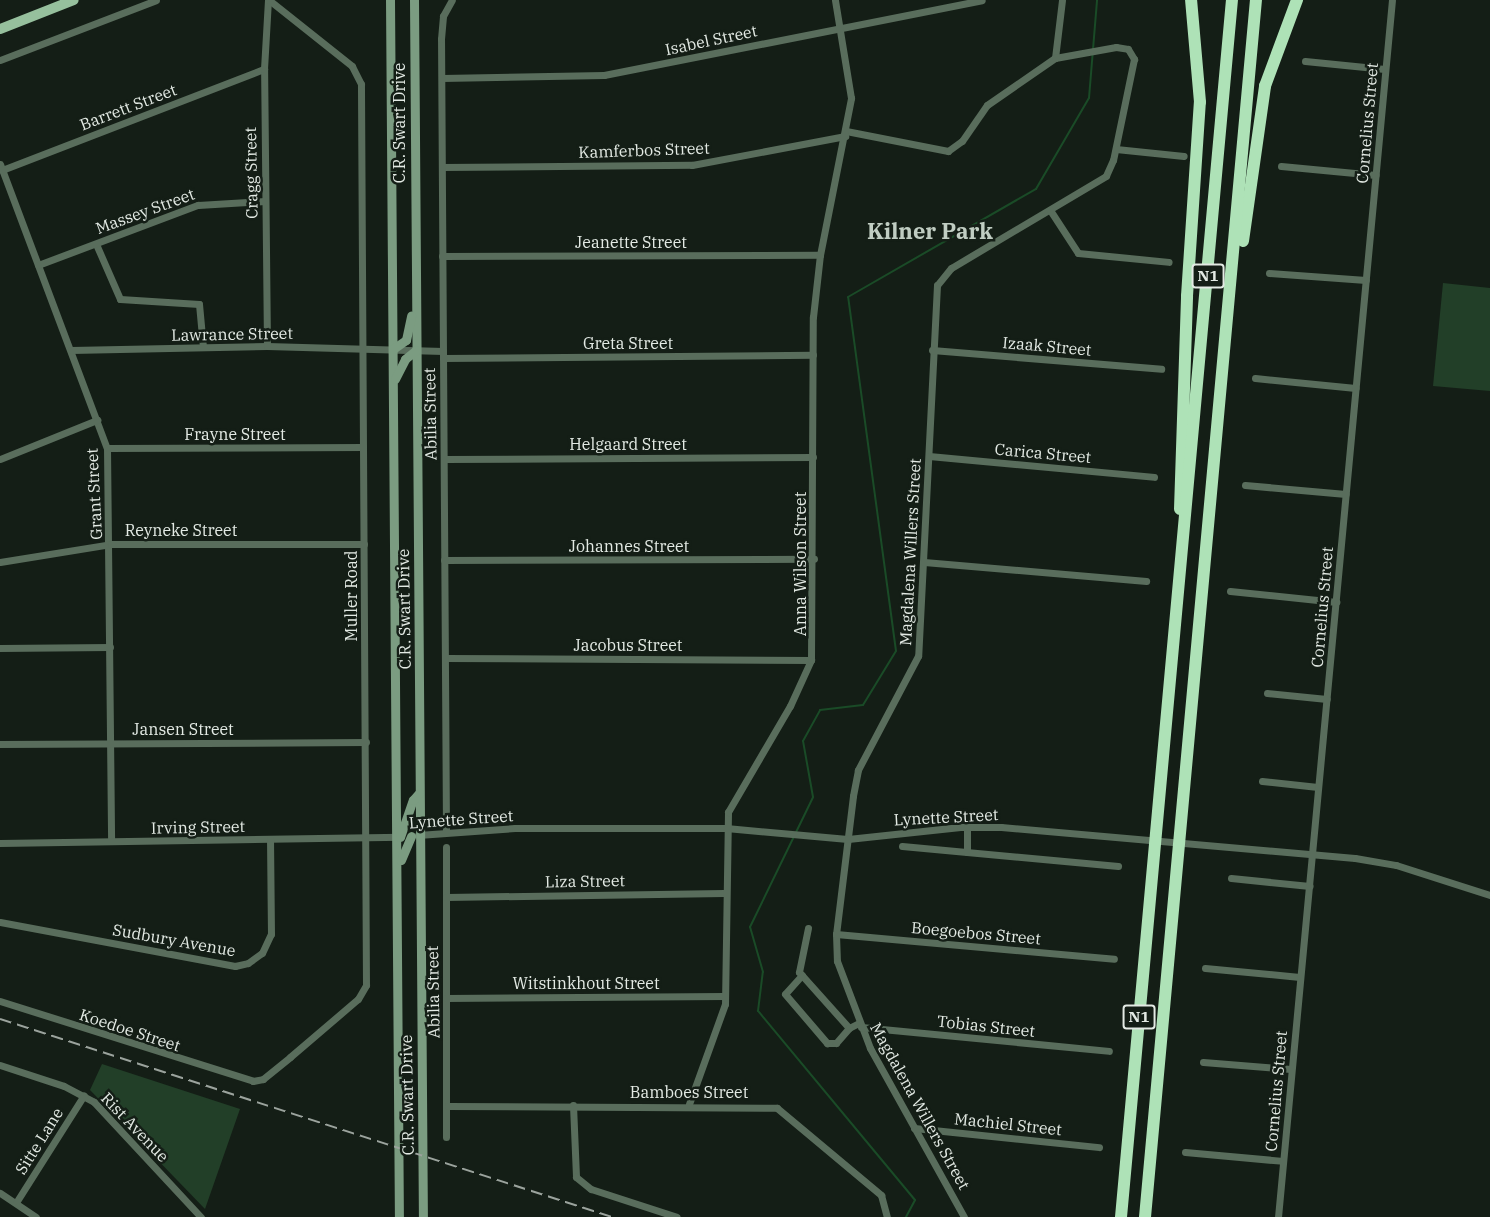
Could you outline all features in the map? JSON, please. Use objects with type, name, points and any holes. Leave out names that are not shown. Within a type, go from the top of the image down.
[{"type":"highway","points":[[1184,552],[1180,511],[1183,381],[1200,102],[1191,0]]},
{"type":"highway","name":"N1","points":[[1121,1217],[1184,552],[1232,0]]},
{"type":"highway","name":"N1","points":[[1145,1217],[1256,0]]},
{"type":"highway","points":[[1215,453],[1259,116],[1273,56],[1297,0]]},
{"type":"main road","points":[[0,28],[74,0]]},
{"type":"main road","name":"C.R. Swart Drive","points":[[390,0],[399,837],[397,871],[399,1217]]},
{"type":"main road","name":"C.R. Swart Drive","points":[[414,0],[419,794],[414,835],[423,1217]]},
{"type":"main road","points":[[393,349],[406,340],[415,304]]},
{"type":"main road","points":[[394,382],[405,359],[416,350]]},
{"type":"main road","points":[[399,837],[413,800],[419,794]]},
{"type":"main road","points":[[397,871],[414,835]]},
{"type":"street","points":[[0,60],[156,0]]},
{"type":"street","name":"Muller Road","points":[[253,1082],[282,1064],[364,992],[366,742],[361,84],[357,71],[346,61],[268,0]]},
{"type":"street","name":"Cragg Street","points":[[267,346],[264,69],[268,0]]},
{"type":"street","name":"Abilia Street","points":[[446,831],[442,21],[452,0]]},
{"type":"street","name":"Anna Wilson Street","points":[[689,1104],[725,996],[726,828],[734,799],[790,706],[811,660],[814,559],[813,355],[820,255],[846,134],[851,87],[835,0]]},
{"type":"street","name":"Isabel Street","points":[[442,78],[604,75],[982,0]]},
{"type":"street","points":[[1055,58],[1062,0]]},
{"type":"street","name":"Cornelius Street","points":[[1278,1217],[1392,0]]},
{"type":"street","name":"Kamferbos Street","points":[[442,167],[692,165],[846,134],[952,150],[987,105],[1055,58],[1071,52],[1100,48],[1128,49]]},
{"type":"street","name":"Magdalena Willers Street","points":[[964,1217],[860,1025],[837,961],[836,934],[856,775],[918,661],[932,350],[936,289],[940,277],[1106,176],[1116,149],[1134,68],[1133,55],[1128,49]]},
{"type":"street","points":[[1305,61],[1385,69]]},
{"type":"street","name":"Barrett Street","points":[[1,167],[264,69]]},
{"type":"street","points":[[1116,149],[1184,156]]},
{"type":"street","points":[[1281,166],[1376,175]]},
{"type":"street","name":"Grant Street","points":[[1,167],[107,448],[111,544],[111,841]]},
{"type":"street","name":"Massey Street","points":[[38,265],[198,205],[265,201]]},
{"type":"street","points":[[1050,210],[1078,253],[1169,262]]},
{"type":"street","points":[[96,244],[120,299],[199,304],[203,347]]},
{"type":"street","name":"Jeanette Street","points":[[442,256],[820,255]]},
{"type":"street","points":[[1269,273],[1366,280]]},
{"type":"street","name":"Lawrance Street","points":[[71,350],[267,346],[416,350]]},
{"type":"street","name":"Greta Street","points":[[416,350],[443,354],[813,355]]},
{"type":"street","name":"Izaak Street","points":[[932,350],[1161,369]]},
{"type":"street","points":[[1256,378],[1356,388]]},
{"type":"street","points":[[0,459],[97,420]]},
{"type":"street","name":"Frayne Street","points":[[107,448],[363,447]]},
{"type":"street","name":"Carica Street","points":[[929,456],[1154,477]]},
{"type":"street","name":"Helgaard Street","points":[[444,459],[813,457]]},
{"type":"street","points":[[1245,485],[1346,494]]},
{"type":"street","name":"Reyneke Street","points":[[0,562],[111,544],[364,544]]},
{"type":"street","name":"Johannes Street","points":[[444,560],[814,559]]},
{"type":"street","points":[[924,562],[1146,581]]},
{"type":"street","points":[[1230,591],[1336,602]]},
{"type":"street","points":[[0,648],[110,647]]},
{"type":"street","name":"Jacobus Street","points":[[445,658],[811,660]]},
{"type":"street","points":[[1267,693],[1327,699]]},
{"type":"street","name":"Jansen Street","points":[[0,744],[366,742]]},
{"type":"street","points":[[1262,781],[1318,787]]},
{"type":"street","points":[[967,826],[967,852]]},
{"type":"street","name":"Lynette Street","points":[[399,837],[446,831],[726,828],[848,839],[967,826],[1204,842],[1313,853],[1396,865],[1490,895]]},
{"type":"street","name":"Irving Street","points":[[0,843],[399,837]]},
{"type":"street","name":"Sudbury Avenue","points":[[0,922],[235,966],[248,963],[262,952],[271,934],[270,839]]},
{"type":"street","points":[[902,846],[1118,866]]},
{"type":"street","name":"Abilia Street","points":[[446,847],[448,1106],[446,1137]]},
{"type":"street","points":[[1231,878],[1310,886]]},
{"type":"street","name":"Liza Street","points":[[446,897],[724,893]]},
{"type":"street","points":[[808,928],[799,967],[802,975],[849,1028]]},
{"type":"street","name":"Boegoebos Street","points":[[836,934],[1114,959]]},
{"type":"street","points":[[1205,968],[1300,977]]},
{"type":"street","points":[[802,975],[784,994],[827,1043],[836,1043],[849,1028],[860,1025]]},
{"type":"street","name":"Witstinkhout Street","points":[[446,998],[725,996]]},
{"type":"street","name":"Koedoe Street","points":[[0,1002],[253,1082]]},
{"type":"street","name":"Tobias Street","points":[[860,1025],[1109,1051]]},
{"type":"street","points":[[1203,1062],[1291,1069]]},
{"type":"street","name":"Rist Avenue","points":[[0,1065],[84,1095],[201,1217]]},
{"type":"street","name":"Sitte Lane","points":[[17,1202],[84,1095]]},
{"type":"street","name":"Bamboes Street","points":[[448,1106],[689,1104],[781,1109],[881,1195],[887,1213]]},
{"type":"street","points":[[573,1105],[573,1167],[576,1177],[591,1189],[677,1217]]},
{"type":"street","name":"Machiel Street","points":[[914,1128],[1099,1147]]},
{"type":"street","points":[[1185,1152],[1283,1161]]},
{"type":"street","points":[[0,1193],[17,1202],[36,1217]]},
{"type":"green space","points":[[1443,283],[1490,288],[1490,391],[1433,386]]},
{"type":"green space","points":[[102,1064],[240,1109],[205,1209],[90,1090]]},
{"type":"waterway","points":[[906,1217],[915,1200],[758,1011],[763,972],[750,927],[813,797],[803,741],[820,710],[863,705],[896,651],[848,297],[1036,189],[1089,98],[1097,0]]},
{"type":"railway","points":[[0,1019],[612,1217]]},
{"type":"district","name":"Kilner Park","points":[[930,231]]}]
